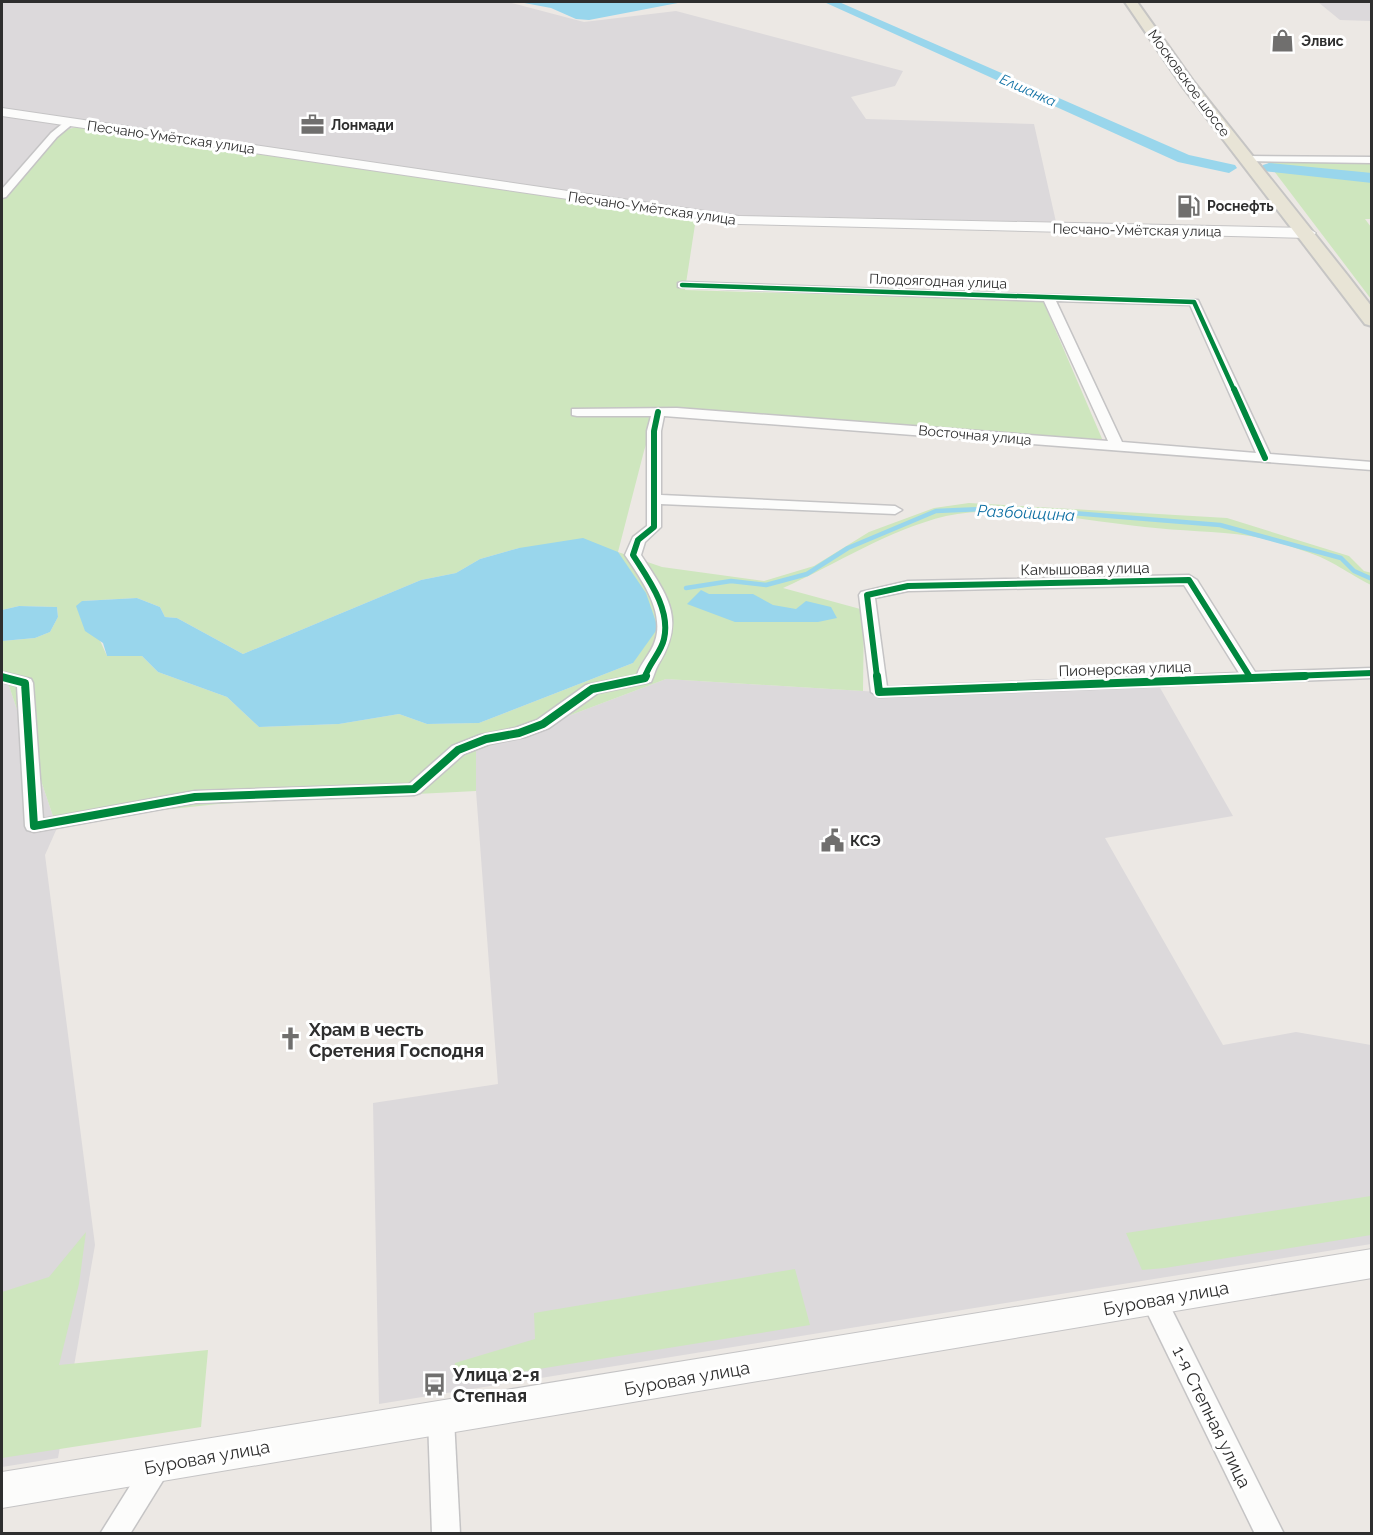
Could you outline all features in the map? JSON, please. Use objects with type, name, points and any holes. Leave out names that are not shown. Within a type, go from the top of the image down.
[{"type":"main road","name":"Московское шоссе","points":[[1131,2],[1192,90],[1308,233],[1371,320]]},
{"type":"main road","name":"Песчано-Умётская улица","points":[[2,112],[739,220],[1308,233]]},
{"type":"main road","name":"Буровая улица","points":[[2,1490],[158,1466],[1371,1263]]},
{"type":"street","points":[[2,195],[54,135],[70,122]]},
{"type":"street","points":[[1250,164],[1371,160]]},
{"type":"street","name":"Плодоягодная улица","points":[[682,285],[1049,299],[1194,302],[1265,458]]},
{"type":"street","points":[[1049,299],[1117,447]]},
{"type":"street","name":"Восточная улица","points":[[577,412],[658,412],[1371,466]]},
{"type":"street","points":[[2,677],[25,683],[34,826],[195,797],[414,789],[458,750],[486,739],[519,734],[543,724],[592,689],[645,678],[646,668],[661,649],[667,623],[651,584],[633,555],[638,540],[654,527],[656,499],[654,431],[658,412]]},
{"type":"street","points":[[656,499],[895,510]]},
{"type":"street","name":"Камышовая улица","points":[[879,692],[867,595],[908,586],[1189,580],[1250,677]]},
{"type":"street","name":"Пионерская улица","points":[[879,692],[1371,673]]},
{"type":"street","name":"1-я Степная улица","points":[[1154,1300],[1270,1533]]},
{"type":"street","points":[[441,1419],[446,1533]]},
{"type":"street","points":[[114,1533],[158,1466]]},
{"type":"shaded area","points":[[2,2],[508,2],[584,22],[676,11],[903,71],[895,86],[851,97],[866,119],[1034,124],[1056,222],[786,216],[774,219],[740,218],[2,109]]},
{"type":"shaded area","points":[[1318,2],[1371,2],[1371,21],[1340,20]]},
{"type":"shaded area","points":[[2,116],[76,127],[50,135],[2,192]]},
{"type":"shaded area","points":[[666,679],[879,692],[1159,686],[1233,816],[1105,838],[1223,1045],[1296,1032],[1371,1045],[1371,1244],[379,1404],[373,1103],[498,1084],[476,791],[476,751]]},
{"type":"shaded area","points":[[2,683],[8,683],[57,828],[45,855],[95,1245],[58,1458],[2,1467]]},
{"type":"green space","points":[[76,127],[696,218],[685,290],[1043,301],[1103,441],[657,410],[618,552],[662,567],[764,581],[814,566],[869,532],[934,508],[969,503],[1227,518],[1349,556],[1364,571],[1372,573],[1371,585],[1317,556],[1250,536],[1145,527],[1019,512],[969,512],[946,516],[883,539],[783,588],[864,610],[863,691],[666,679],[476,751],[476,791],[218,804],[153,811],[57,828],[8,683],[2,683],[2,641],[35,638],[50,632],[58,617],[57,607],[19,606],[2,610],[2,192],[50,135]],"holes":[[[519,548],[633,663],[479,723],[427,724],[399,714],[339,724],[259,727],[227,697],[158,672],[142,656],[107,656],[82,601],[137,598],[160,607],[165,617],[177,618],[243,654],[421,580],[456,573],[480,559]]]},
{"type":"green space","points":[[1277,161],[1371,163],[1371,219],[1365,219],[1371,227],[1371,299],[1268,163]]},
{"type":"green space","points":[[1371,1196],[1371,1235],[1165,1268],[1142,1270],[1126,1233]]},
{"type":"green space","points":[[86,1232],[79,1284],[59,1365],[208,1350],[201,1427],[2,1458],[2,1292],[49,1277]]},
{"type":"green space","points":[[795,1269],[810,1325],[453,1383],[455,1363],[535,1339],[534,1313]]},
{"type":"water","points":[[519,2],[683,2],[589,20],[576,19],[551,8]]},
{"type":"water","points":[[583,538],[618,552],[646,593],[658,628],[633,663],[479,723],[427,724],[399,714],[339,724],[259,727],[227,697],[158,672],[142,656],[107,656],[103,643],[85,631],[76,606],[82,601],[137,598],[160,607],[165,617],[177,618],[243,654],[421,580],[456,573],[480,559],[519,548]]},
{"type":"water","points":[[701,590],[709,594],[753,594],[773,605],[796,609],[806,601],[831,607],[837,618],[818,622],[735,622],[687,604]]},
{"type":"water","points":[[19,606],[57,607],[58,617],[50,632],[35,638],[2,641],[2,610]]},
{"type":"waterway","name":"Елшанка","points":[[830,2],[1184,159],[1229,168]]},
{"type":"waterway","name":"Елшанка","points":[[1269,168],[1372,178]]},
{"type":"waterway","name":"Разбойщина","points":[[686,588],[731,581],[766,585],[807,574],[848,548],[936,511],[982,509],[1060,512],[1220,525],[1341,558],[1354,571],[1372,579]]},
{"type":"cycle path","points":[[682,285],[1194,302],[1265,458]]},
{"type":"cycle path","points":[[2,677],[25,683],[34,826],[195,797],[414,789],[458,750],[486,739],[519,733],[543,724],[592,689],[645,678],[649,666],[660,650],[665,625],[659,601],[633,555],[638,540],[654,527],[654,431],[658,412]]},
{"type":"cycle path","points":[[1250,677],[1189,580],[908,586],[867,595],[879,692],[1372,673]]},
{"type":"place","name":"Элвис","points":[[1283,41]]},
{"type":"place","name":"Лонмади","points":[[313,125]]},
{"type":"place","name":"Роснефть","points":[[1189,206]]},
{"type":"place","name":"КСЭ","points":[[832,841]]},
{"type":"place","name":"Храм в честь Сретения Господня","points":[[291,1039]]},
{"type":"place","name":"Улица 2-я Степная","points":[[435,1384]]}]
